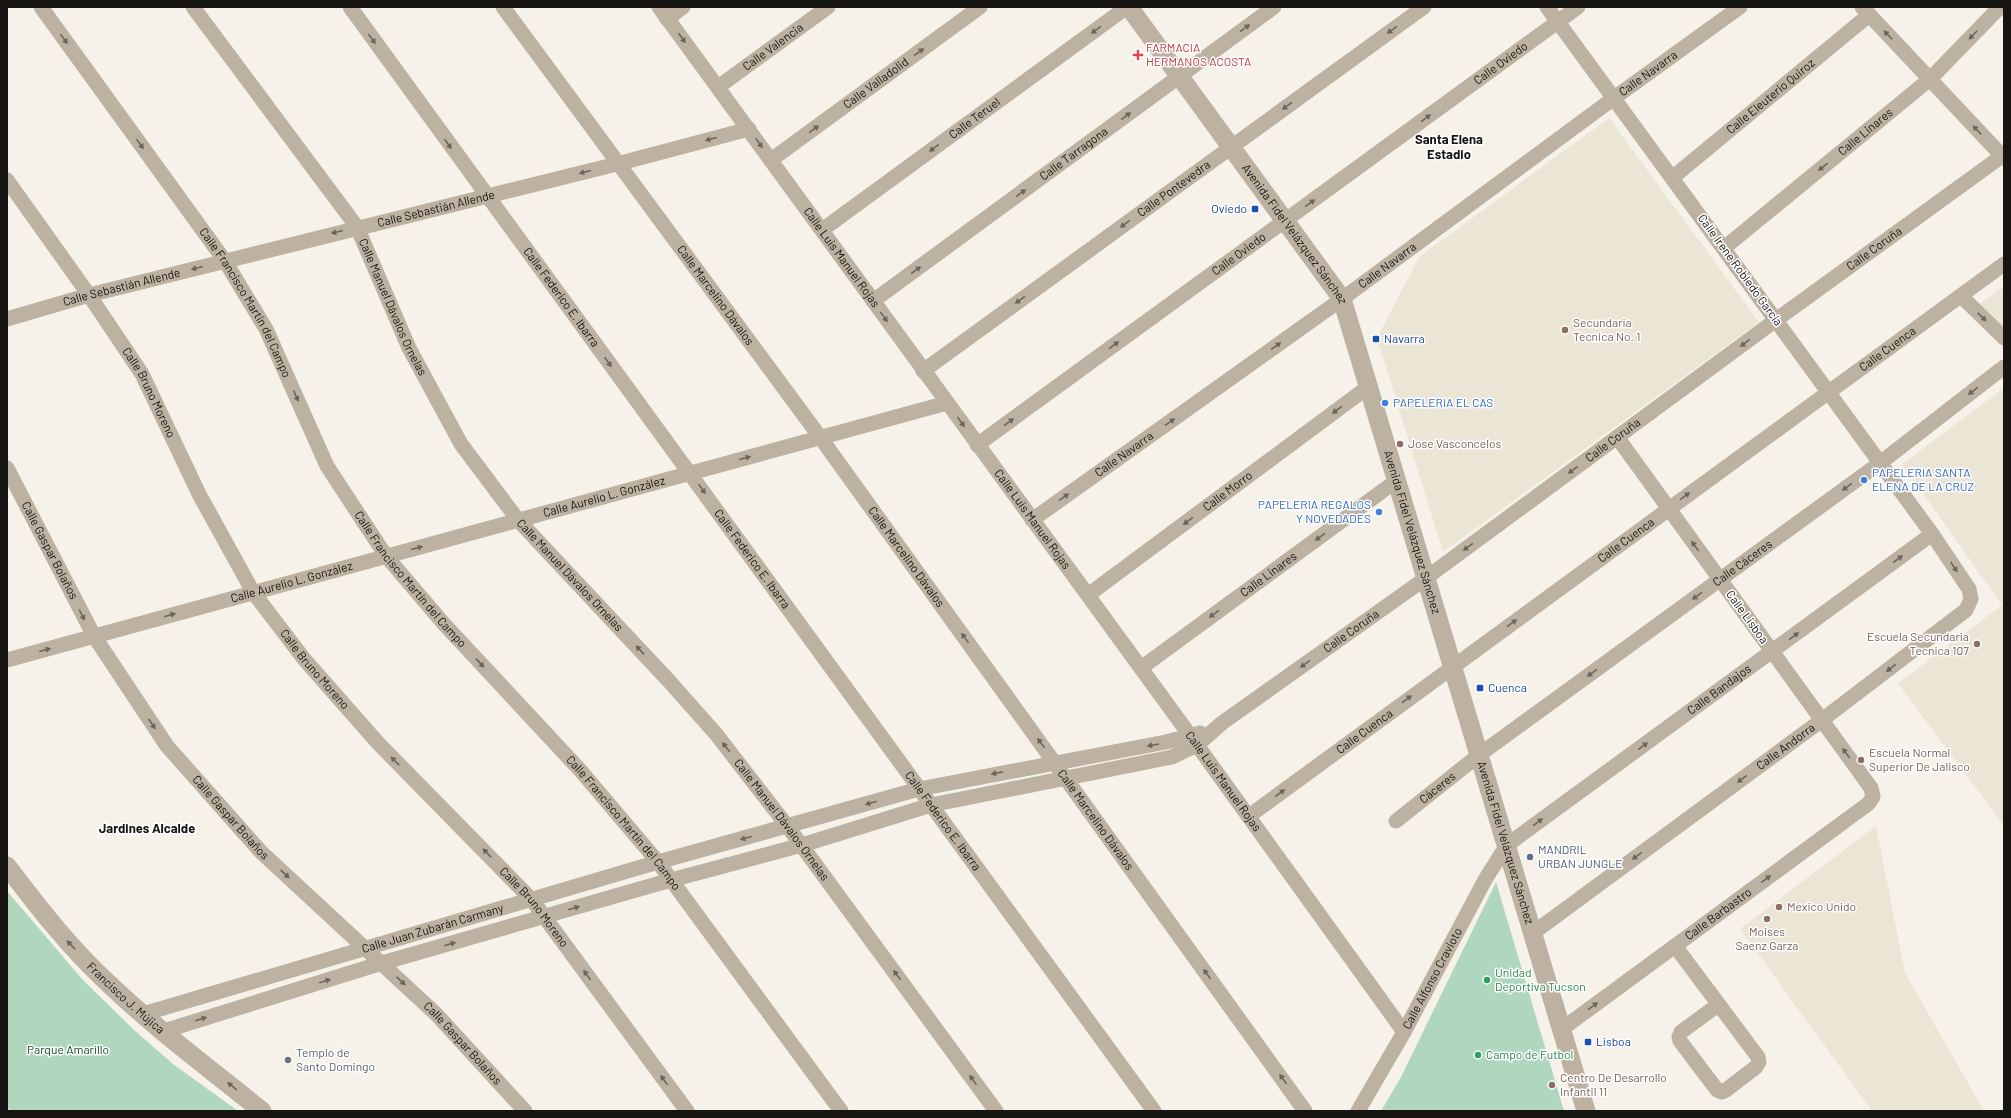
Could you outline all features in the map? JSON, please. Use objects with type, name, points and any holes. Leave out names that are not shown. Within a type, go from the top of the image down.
[{"type":"street","name":"Calle Francisco Martín del Campo","points":[[41,7],[225,261],[266,329],[327,466],[386,556],[444,624],[580,770],[658,862],[841,1111]]},
{"type":"street","name":"Calle Manuel Dávalos Ornelas","points":[[194,7],[357,227],[409,348],[461,444],[518,520],[700,716],[788,826],[996,1111]]},
{"type":"street","name":"Calle Federico E. Ibarra","points":[[350,7],[486,196],[690,473],[1154,1111]]},
{"type":"street","name":"Calle Marcelino Dávalos","points":[[503,7],[617,164],[820,437],[1067,778],[1305,1111]]},
{"type":"street","points":[[663,13],[683,7]]},
{"type":"street","name":"Calle Valencia","points":[[718,87],[828,7]]},
{"type":"street","name":"Calle Valladolid","points":[[771,160],[980,7]]},
{"type":"street","name":"Avenida Fidel Velázquez Sánchez","points":[[1128,7],[1342,299],[1586,1111]]},
{"type":"street","name":"Calle Teruel","points":[[822,230],[1128,7]]},
{"type":"street","name":"Calle Tarragona","points":[[873,301],[1274,7]]},
{"type":"street","name":"Calle Pontevedra","points":[[923,370],[1424,7]]},
{"type":"street","name":"Calle Irene Robledo García","points":[[1547,7],[1932,534]]},
{"type":"street","name":"Calle Oviedo","points":[[977,444],[1578,7]]},
{"type":"street","name":"Calle Navarra","points":[[1032,520],[1342,299],[1740,7]]},
{"type":"street","name":"Calle Linares","points":[[1724,248],[1930,79],[2000,7]]},
{"type":"street","name":"Calle Eleuterio Quiroz","points":[[1672,178],[1865,11],[2003,157]]},
{"type":"street","name":"Calle Luis Manuel Rojas","points":[[663,13],[1194,740],[1404,1032]]},
{"type":"street","name":"Calle Sebastián Allende","points":[[7,319],[89,295],[357,227],[617,164],[749,129]]},
{"type":"street","name":"Calle Coruña","points":[[1194,740],[1222,724],[1426,578],[1776,320],[2003,157]]},
{"type":"street","name":"Calle Bruno Moreno","points":[[7,180],[89,295],[142,374],[199,494],[253,592],[304,659],[378,743],[532,900],[687,1111]]},
{"type":"street","name":"Calle Cuenca","points":[[1248,816],[2004,264]]},
{"type":"street","points":[[1961,296],[2004,338]]},
{"type":"street","name":"Calle Cáceres","points":[[1479,755],[1880,462],[2004,367]]},
{"type":"street","name":"Calle Morro","points":[[1088,595],[1368,387]]},
{"type":"street","name":"Calle Aurelio L. González","points":[[7,660],[947,403]]},
{"type":"street","name":"Calle Lisboa","points":[[1617,438],[1871,788],[1873,798]]},
{"type":"street","name":"Calle Gaspar Bolaños","points":[[7,468],[94,636],[167,746],[262,852],[436,1014],[526,1111]]},
{"type":"street","name":"Calle Linares","points":[[1141,668],[1396,481]]},
{"type":"street","name":"Calle Bandajos","points":[[1507,845],[1932,534]]},
{"type":"street","name":"Calle Andorra","points":[[1533,933],[1822,720],[1966,610],[1971,599],[1969,589],[1932,534]]},
{"type":"street","name":"Calle Juan Zubarán Carmany","points":[[142,1014],[658,862],[919,789],[1054,762],[1166,742],[1194,740]]},
{"type":"street","name":"Calle Juan Zubarán Carmany","points":[[164,1031],[382,963],[671,880],[802,845],[931,805],[1172,756],[1194,740]]},
{"type":"street","name":"Cáceres","points":[[1396,821],[1479,755]]},
{"type":"street","name":"Calle Barbastro","points":[[1562,1029],[1868,804],[1873,798]]},
{"type":"street","name":"Calle Alfonso Cravioto","points":[[1358,1111],[1404,1032],[1486,878],[1507,845]]},
{"type":"street","name":"Francisco J. Mújica","points":[[7,866],[66,940],[107,983],[142,1014],[262,1111]]},
{"type":"street","points":[[1675,946],[1758,1057],[1759,1062],[1750,1072],[1722,1092],[1717,1090],[1680,1041],[1679,1037],[1682,1032],[1718,1005]]},
{"type":"shaded area","name":"Secundaria Tecnica No. 1","points":[[1609,118],[1759,322],[1443,552],[1377,338],[1419,257]]},
{"type":"shaded area","points":[[2004,286],[2004,330],[1978,305]]},
{"type":"shaded area","name":"Escuela Secundaria Tecnica 107","points":[[2004,388],[2004,826],[1898,683],[2002,605],[1902,464]]},
{"type":"shaded area","points":[[1876,826],[1905,973],[1984,1111],[1872,1111],[1740,929]]},
{"type":"green space","name":"Unidad Deportiva Tucson","points":[[1496,882],[1564,1111],[1381,1111],[1401,1077]]},
{"type":"green space","name":"Parque Amarillo","points":[[7,891],[82,979],[133,1029],[173,1064],[238,1111],[10,1111],[7,1106]]},
{"type":"place","name":"FARMACIA HERMANOS ACOSTA","points":[[1138,55]]},
{"type":"place","name":"Oviedo","points":[[1255,209]]},
{"type":"place","name":"Secundaria Tecnica No. 1","points":[[1565,330]]},
{"type":"place","name":"Navarra","points":[[1376,339]]},
{"type":"place","name":"PAPELERIA EL CAS","points":[[1385,403]]},
{"type":"place","name":"Jose Vasconcelos","points":[[1400,444]]},
{"type":"place","name":"PAPELERIA SANTA ELENA DE LA CRUZ","points":[[1864,480]]},
{"type":"place","name":"PAPELERIA REGALOS Y NOVEDADES","points":[[1379,512]]},
{"type":"place","name":"Escuela Secundaria Tecnica 107","points":[[1977,644]]},
{"type":"place","name":"Cuenca","points":[[1480,688]]},
{"type":"place","name":"Escuela Normal Superior De Jalisco","points":[[1861,760]]},
{"type":"place","name":"MANDRIL URBAN JUNGLE","points":[[1530,857]]},
{"type":"place","name":"Mexico Unido","points":[[1779,907]]},
{"type":"place","name":"Moises Saenz Garza","points":[[1767,919]]},
{"type":"place","name":"Unidad Deportiva Tucson","points":[[1487,980]]},
{"type":"place","name":"Lisboa","points":[[1588,1042]]},
{"type":"place","name":"Campo de Futbol","points":[[1478,1055]]},
{"type":"place","name":"Templo de Santo Domingo","points":[[288,1060]]},
{"type":"place","name":"Centro De Desarrollo Infantil 11","points":[[1552,1085]]},
{"type":"district","name":"Santa Elena Estadio","points":[[1449,146]]},
{"type":"district","name":"Jardines Alcalde","points":[[147,828]]}]
